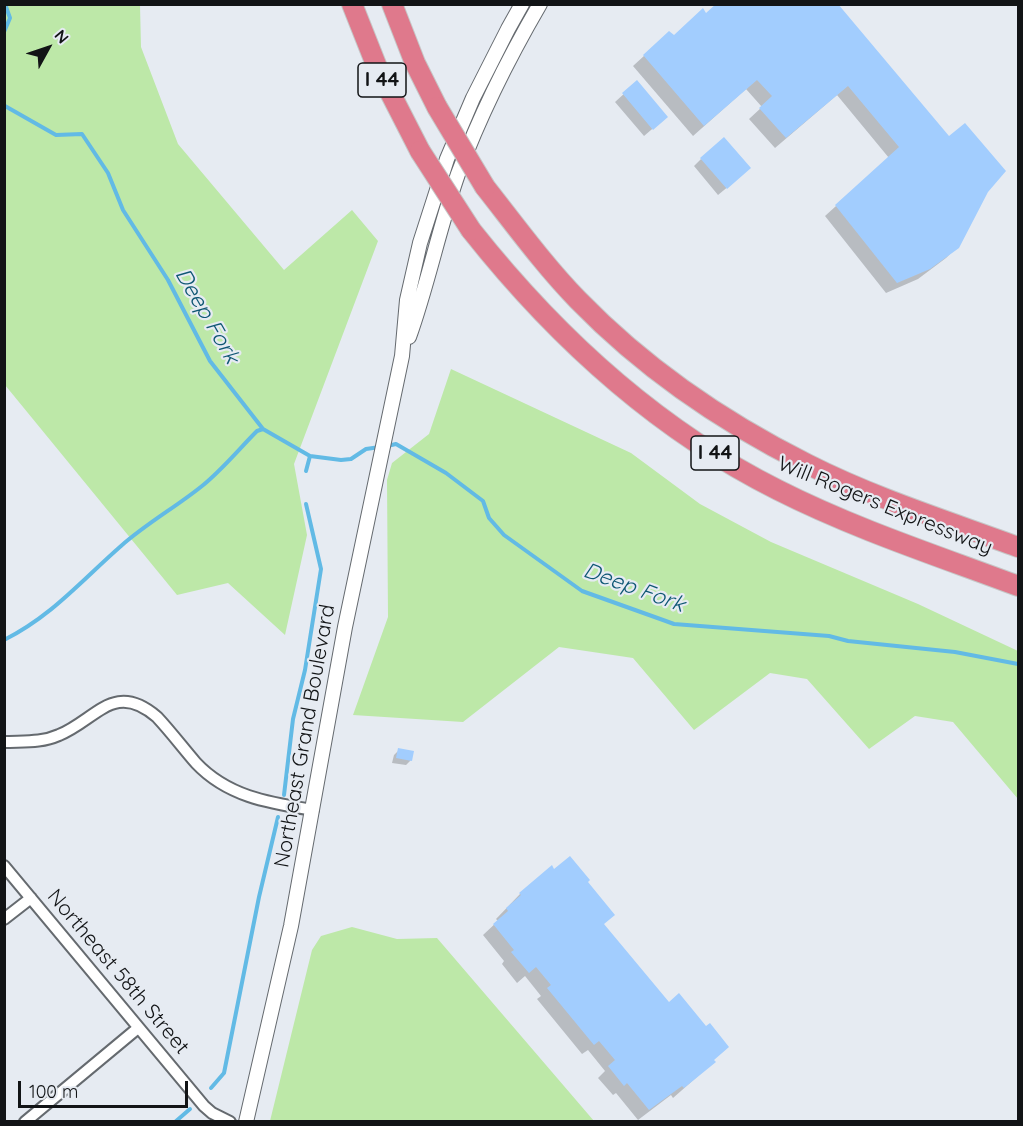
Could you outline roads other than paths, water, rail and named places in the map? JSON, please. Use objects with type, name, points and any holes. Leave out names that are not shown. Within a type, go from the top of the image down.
[{"type":"highway","name":"Will Rogers Expressway","points":[[352,4],[376,67],[420,151],[471,230],[503,271],[592,362],[630,394],[707,448],[758,480],[871,531],[1018,586]]},
{"type":"highway","name":"Will Rogers Expressway","points":[[392,4],[415,63],[437,106],[485,187],[538,255],[578,300],[655,368],[764,442],[807,464],[885,498],[1018,546]]},
{"type":"street","name":"Northeast Grand Boulevard","points":[[246,1122],[291,926],[345,627],[402,356],[407,300],[420,243],[447,159],[473,98],[522,4]]},
{"type":"street","name":"Northeast Grand Boulevard","points":[[402,356],[421,303],[435,247],[458,176],[490,98],[514,49],[540,4]]},
{"type":"street","points":[[4,742],[32,742],[49,739],[66,732],[106,706],[114,703],[133,704],[158,717],[197,764],[224,786],[258,800],[313,810]]},
{"type":"street","name":"Northeast 58th Street","points":[[4,866],[138,1028],[212,1113],[230,1122]]},
{"type":"street","points":[[4,920],[31,898]]},
{"type":"street","points":[[25,1122],[138,1028]]},
{"type":"waterway","name":"Deep Fork","points":[[4,32],[10,18],[5,4]]},
{"type":"waterway","name":"Deep Fork","points":[[5,106],[56,135],[82,134],[108,173],[123,210],[168,280],[210,361],[263,429],[310,456],[351,459],[366,449],[380,447]]},
{"type":"waterway","points":[[4,640],[52,609],[131,538],[209,480],[257,431],[263,429]]},
{"type":"waterway","name":"Deep Fork","points":[[387,446],[396,444],[446,473],[483,501],[489,518],[504,535],[582,591],[674,624],[829,636],[848,641],[955,652],[1018,664]]},
{"type":"waterway","points":[[306,471],[310,456]]},
{"type":"waterway","points":[[284,795],[293,719],[305,670],[321,569],[306,504]]},
{"type":"waterway","points":[[211,1088],[224,1073],[259,897],[278,817]]},
{"type":"waterway","points":[[175,1122],[190,1109]]}]
